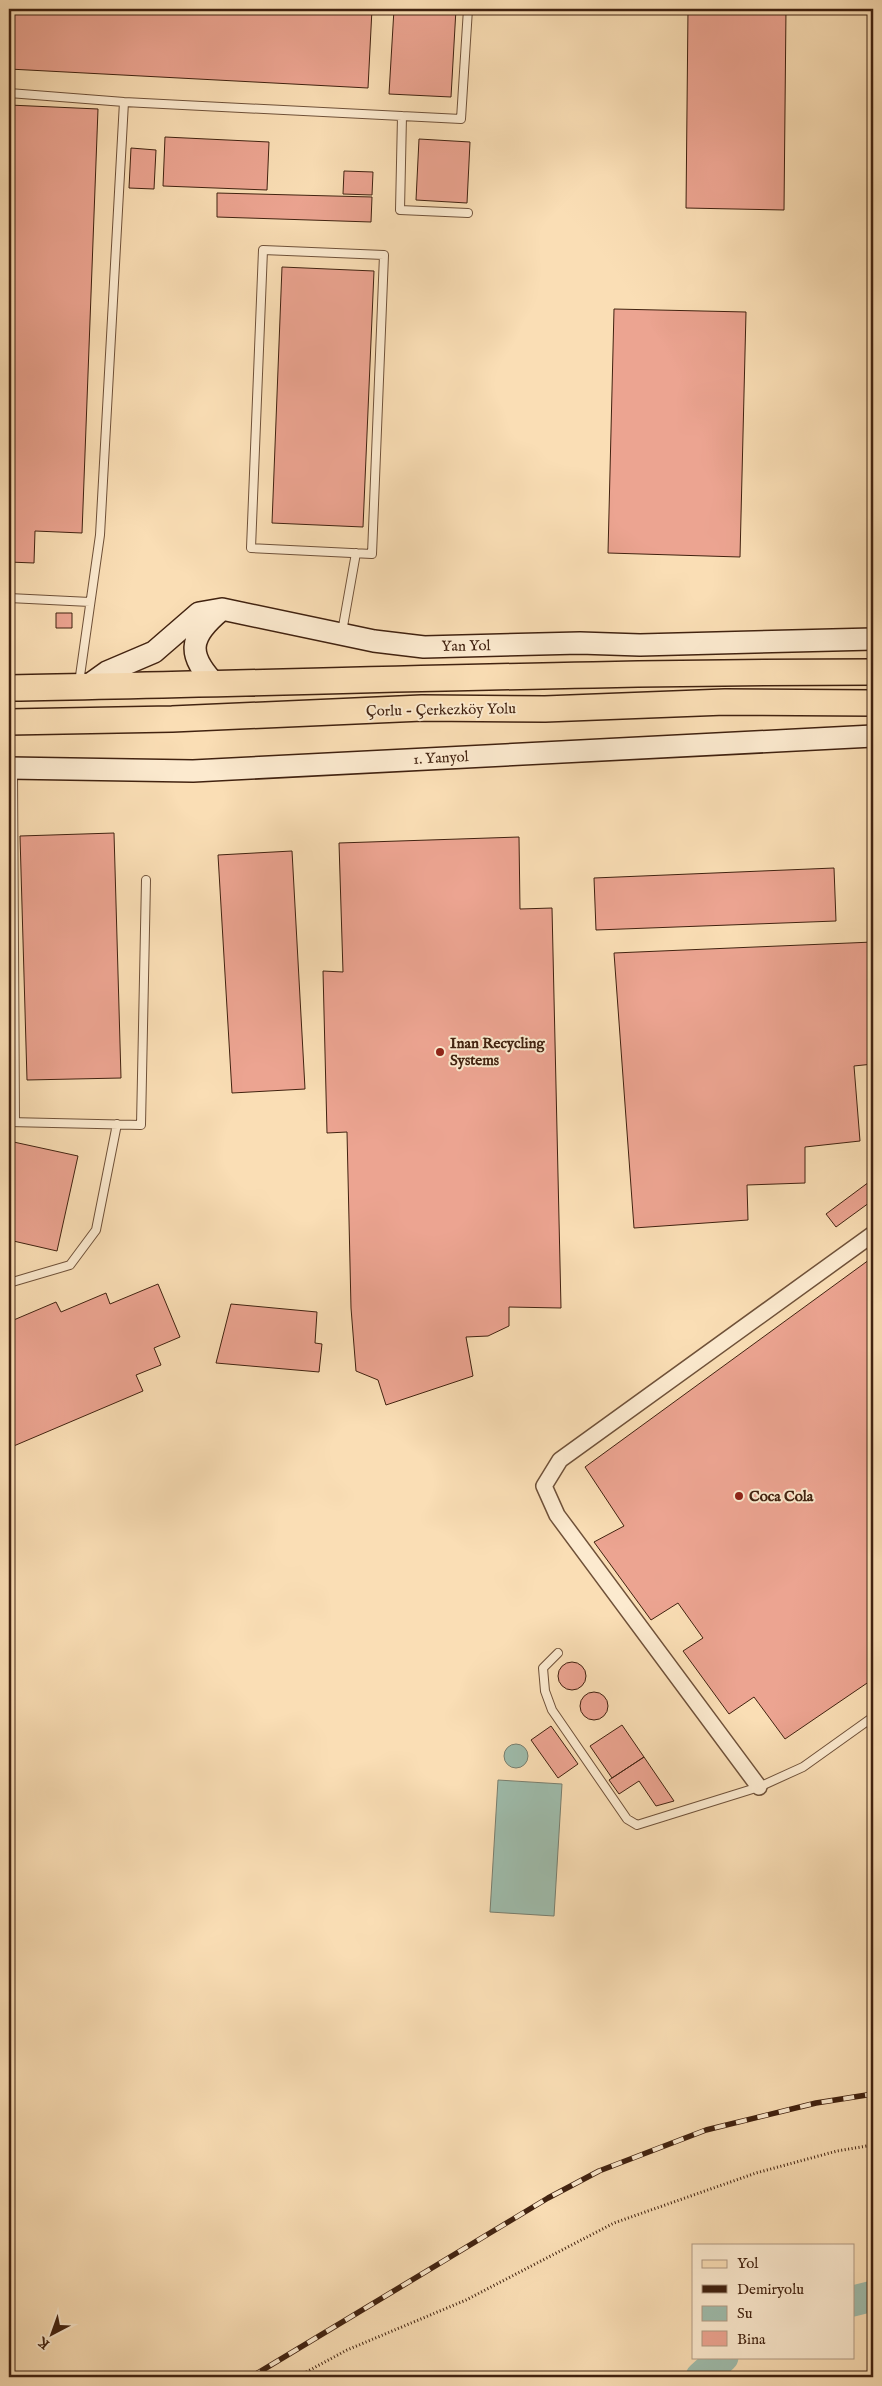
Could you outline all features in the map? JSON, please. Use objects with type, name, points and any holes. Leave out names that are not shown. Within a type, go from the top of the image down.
[{"type":"main road","name":"Yan Yol","points":[[82,687],[107,672],[154,652],[199,613],[222,609],[374,641],[424,647],[580,643],[640,645],[873,638]]},
{"type":"main road","points":[[216,685],[202,671],[195,652],[197,637],[202,626],[222,609]]},
{"type":"main road","name":"Çorlu - Çerkezköy Yolu","points":[[9,688],[216,685],[692,672],[873,672]]},
{"type":"main road","name":"Çorlu - Çerkezköy Yolu","points":[[9,722],[172,718],[422,708],[546,709],[725,702],[873,703]]},
{"type":"main road","name":"1. Yanyol","points":[[11,768],[194,771],[873,736]]},
{"type":"street","points":[[759,1787],[557,1515],[544,1486],[560,1460],[873,1234]]},
{"type":"lane","points":[[9,93],[124,102],[461,119],[468,9]]},
{"type":"lane","points":[[82,687],[90,602],[100,535],[124,102]]},
{"type":"lane","points":[[402,116],[400,210],[468,213]]},
{"type":"lane","points":[[263,250],[384,255],[372,554],[356,553],[251,548],[263,250]]},
{"type":"lane","points":[[341,634],[356,553]]},
{"type":"lane","points":[[9,598],[90,602]]},
{"type":"lane","points":[[11,768],[12,1122],[141,1125],[146,880]]},
{"type":"lane","points":[[9,1283],[70,1265],[96,1230],[117,1124]]},
{"type":"lane","points":[[558,1653],[542,1668],[545,1691],[552,1710],[627,1819],[637,1825],[759,1787],[803,1767],[873,1717]]},
{"type":"path","points":[[297,2377],[347,2350],[466,2300],[614,2223],[756,2173],[837,2151],[873,2145]]},
{"type":"water","points":[[516,1744],[525,1747],[528,1756],[525,1765],[516,1768],[507,1765],[504,1756],[507,1747]]},
{"type":"water","points":[[498,1780],[562,1784],[554,1916],[490,1912]]},
{"type":"building","points":[[9,9],[372,9],[368,88],[9,69]]},
{"type":"building","points":[[394,9],[456,9],[451,97],[389,94]]},
{"type":"building","points":[[688,9],[786,9],[784,210],[686,208]]},
{"type":"building","points":[[9,105],[98,109],[82,533],[35,531],[34,563],[9,562]]},
{"type":"building","points":[[165,137],[269,142],[267,190],[163,186]]},
{"type":"building","points":[[419,139],[470,142],[467,203],[416,200]]},
{"type":"building","points":[[131,148],[156,150],[154,189],[129,188]]},
{"type":"building","points":[[344,171],[373,172],[372,195],[343,194]]},
{"type":"building","points":[[217,193],[372,197],[371,222],[217,217]]},
{"type":"building","points":[[282,267],[374,271],[363,527],[272,523]]},
{"type":"building","points":[[614,309],[746,312],[740,557],[608,553]]},
{"type":"building","points":[[56,613],[72,613],[72,628],[56,628]]},
{"type":"building","points":[[114,833],[121,1078],[27,1080],[20,836]]},
{"type":"building","name":"Inan Recycling Systems","points":[[519,837],[520,909],[552,908],[561,1308],[509,1307],[509,1326],[488,1336],[466,1337],[473,1376],[386,1405],[378,1380],[356,1371],[351,1308],[347,1132],[327,1133],[323,971],[343,972],[339,843]]},
{"type":"building","points":[[292,851],[305,1089],[232,1093],[218,855]]},
{"type":"building","points":[[834,868],[836,921],[596,930],[594,878]]},
{"type":"building","points":[[873,942],[873,1064],[854,1066],[860,1141],[805,1147],[805,1183],[747,1185],[748,1220],[634,1228],[614,953]]},
{"type":"building","points":[[9,1141],[78,1156],[57,1251],[9,1240]]},
{"type":"building","points":[[873,1179],[873,1200],[836,1227],[826,1214]]},
{"type":"building","name":"Coca Cola","points":[[873,1257],[873,1679],[785,1739],[754,1697],[729,1714],[683,1651],[703,1638],[678,1603],[651,1620],[594,1542],[624,1526],[585,1467]]},
{"type":"building","points":[[158,1284],[180,1337],[154,1348],[161,1365],[136,1375],[143,1391],[9,1448],[9,1322],[56,1302],[61,1312],[106,1293],[110,1304]]},
{"type":"building","points":[[231,1304],[317,1312],[315,1343],[322,1344],[319,1372],[216,1363]]},
{"type":"building","points":[[572,1662],[582,1666],[586,1676],[582,1686],[572,1690],[562,1686],[558,1676],[562,1666]]},
{"type":"building","points":[[594,1692],[604,1696],[608,1706],[604,1716],[594,1720],[584,1716],[580,1706],[584,1696]]},
{"type":"building","points":[[622,1725],[644,1757],[612,1778],[590,1746]]},
{"type":"building","points":[[551,1726],[578,1764],[558,1778],[531,1740]]},
{"type":"building","points":[[644,1757],[674,1801],[656,1806],[639,1781],[619,1794],[609,1780]]},
{"type":"waterway","points":[[854,2301],[873,2296]]},
{"type":"waterway","points":[[701,2377],[722,2358]]},
{"type":"railway","points":[[251,2377],[548,2198],[599,2171],[706,2130],[816,2103],[873,2094]]},
{"type":"place","name":"Inan Recycling Systems","points":[[440,1052]]},
{"type":"place","name":"Coca Cola","points":[[739,1496]]}]
